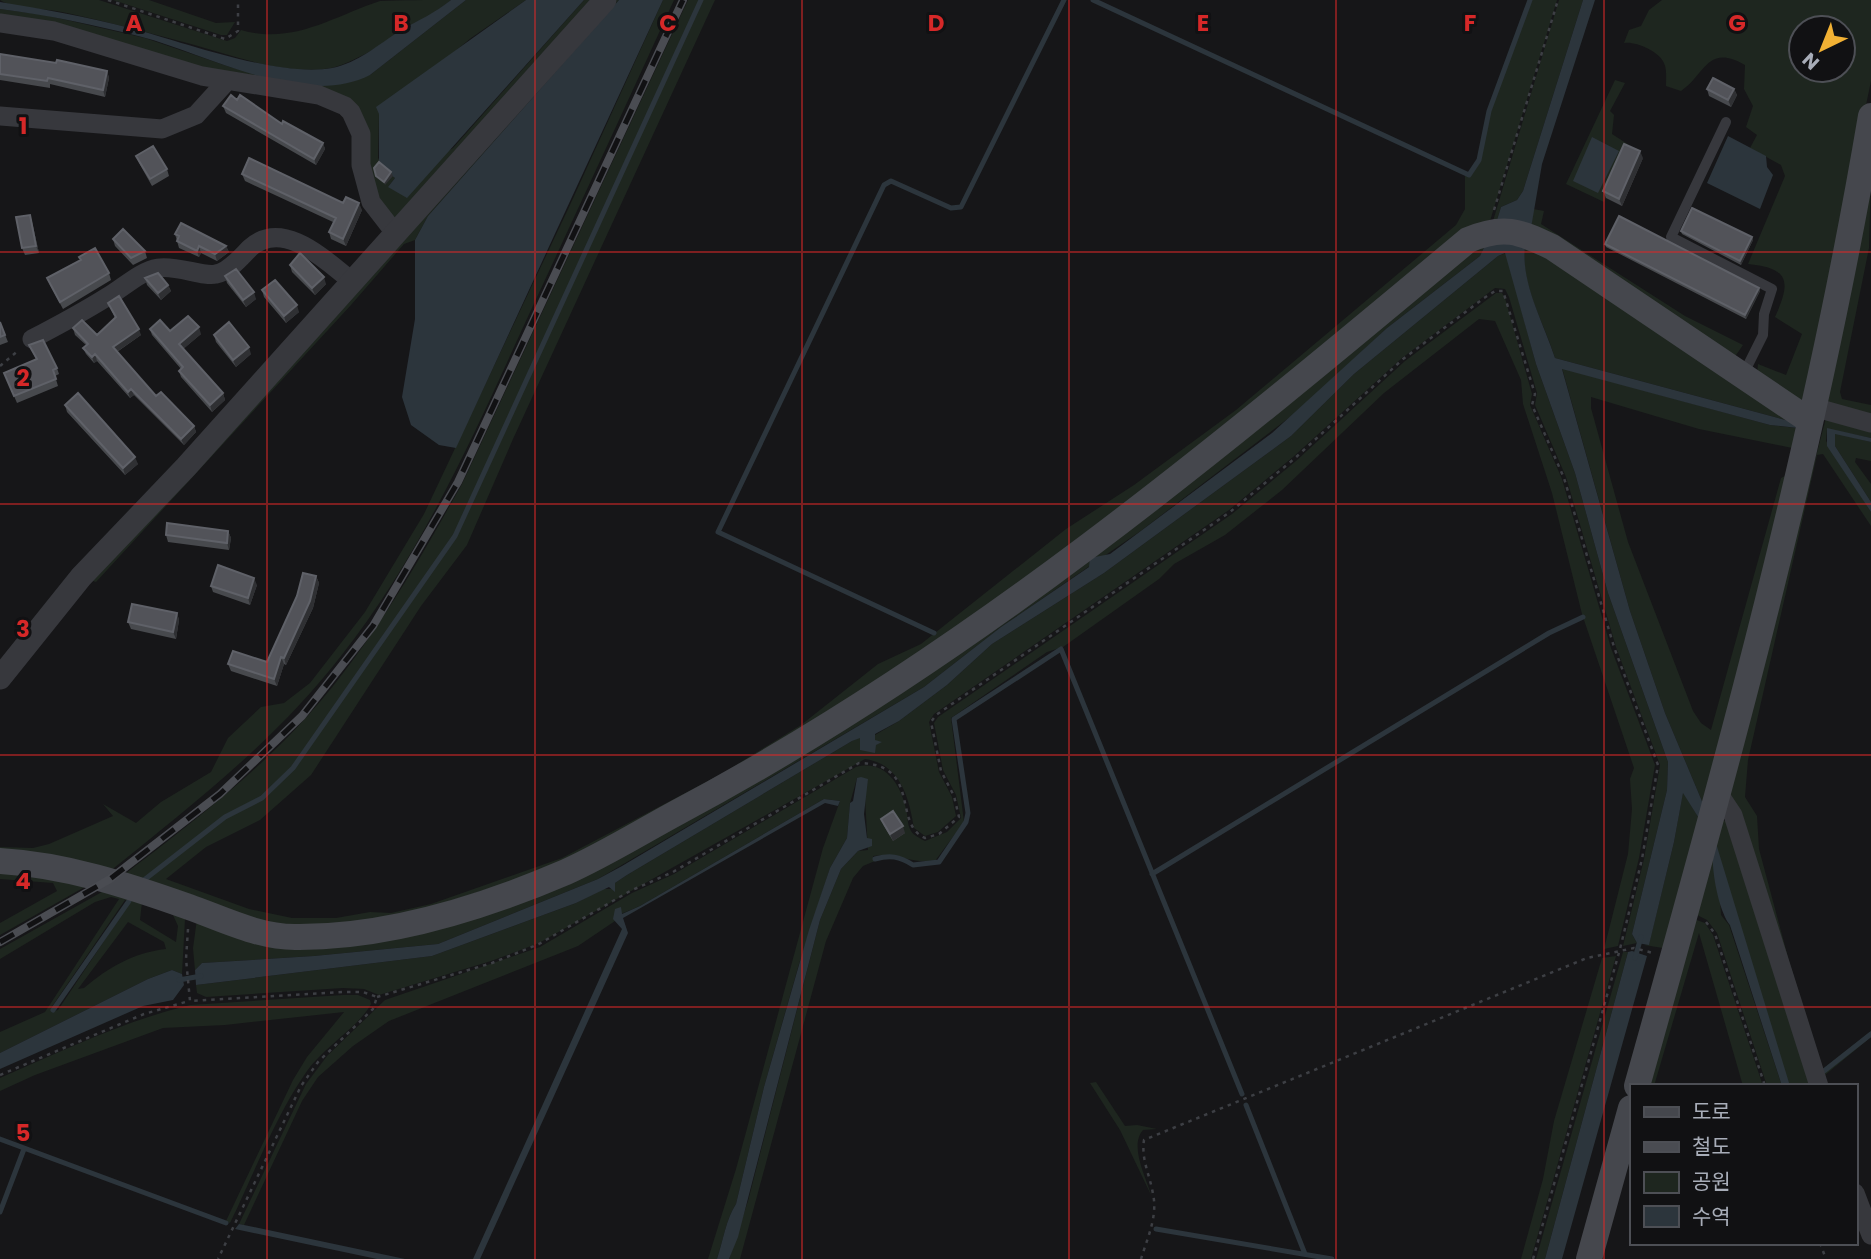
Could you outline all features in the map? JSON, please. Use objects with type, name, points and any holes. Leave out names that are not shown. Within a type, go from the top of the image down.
[{"type":"main road","points":[[1638,1084],[1686,913],[1810,425],[1871,116]]},
{"type":"main road","points":[[0,861],[36,863],[110,879],[250,930],[290,937],[374,930],[446,915],[567,872],[757,770],[920,667],[1147,502],[1468,240],[1511,233],[1552,247],[1743,375],[1810,425]]},
{"type":"main road","points":[[1589,1259],[1630,1112]]},
{"type":"street","points":[[0,678],[81,577],[186,467],[605,0]]},
{"type":"street","points":[[0,23],[54,31],[226,82],[319,95],[345,106],[351,112],[361,134],[361,165],[372,202],[395,233]]},
{"type":"street","points":[[0,116],[162,129],[196,116],[226,82]]},
{"type":"street","points":[[32,339],[148,271],[173,267],[214,275],[227,268],[254,244],[266,240],[288,240],[303,246],[330,262],[353,282]]},
{"type":"street","points":[[1810,425],[1871,423]]},
{"type":"street","points":[[1714,801],[1733,815],[1818,1084]]},
{"type":"street","points":[[1857,1198],[1871,1235]]},
{"type":"lane","points":[[1726,122],[1671,237],[1772,289],[1764,314],[1763,335],[1743,375]]},
{"type":"path","points":[[108,0],[225,38],[238,31],[238,0]]},
{"type":"path","points":[[1511,233],[1496,199],[1558,0]]},
{"type":"path","points":[[0,1075],[144,1014],[190,1001],[344,992],[363,992],[377,998],[492,963],[539,944],[630,891],[673,872],[859,763],[876,763],[891,772],[909,807],[912,829],[918,835],[925,838],[939,834],[959,817],[954,796],[941,771],[932,722],[936,715],[1230,512],[1294,459],[1404,359],[1495,290],[1503,290],[1535,394],[1532,405],[1564,478],[1614,647],[1656,755],[1656,776],[1642,859],[1620,949],[1533,1259]]},
{"type":"path","points":[[0,366],[32,339]]},
{"type":"path","points":[[190,907],[187,969],[190,1001]]},
{"type":"path","points":[[1686,913],[1706,922],[1715,934],[1764,1084]]},
{"type":"path","points":[[1140,1259],[1154,1217],[1154,1196],[1145,1169],[1144,1140],[1587,958],[1620,949],[1634,948],[1651,952]]},
{"type":"path","points":[[218,1259],[301,1086],[317,1062],[373,1009],[377,998]]},
{"type":"green space","points":[[0,0],[99,0],[227,41],[235,38],[241,30],[260,34],[295,32],[380,1],[451,0],[411,28],[357,58],[342,65],[314,70],[260,64],[98,20],[59,11],[14,6]]},
{"type":"green space","points":[[113,0],[149,0],[216,23],[235,22],[227,35],[221,35]]},
{"type":"green space","points":[[466,0],[526,0],[471,38],[379,114],[378,158],[395,178],[388,187],[453,148],[584,0],[590,0],[393,220],[375,197],[359,113],[0,19],[0,9],[45,15],[145,38],[230,67],[289,82],[370,75]]},
{"type":"green space","points":[[613,0],[619,0],[428,216],[415,240],[404,244],[96,582],[90,580]]},
{"type":"green space","points":[[663,0],[674,0],[465,452],[396,578],[341,656],[289,716],[231,771],[109,872],[0,853],[0,847],[33,848],[49,844],[113,816],[103,804],[136,823],[161,802],[211,772],[228,738],[261,707],[284,703],[310,683],[365,612],[424,514],[570,205]]},
{"type":"green space","points":[[688,0],[701,0],[454,535],[293,768],[261,797],[224,817],[142,881],[121,877],[225,795],[284,741],[336,682],[382,618],[462,484]]},
{"type":"green space","points":[[702,0],[715,0],[467,545],[421,606],[311,775],[260,820],[206,847],[166,879],[249,909],[292,918],[336,918],[370,912],[391,913],[431,904],[562,858],[723,773],[801,725],[878,664],[921,644],[1066,529],[1134,485],[1236,410],[1456,225],[1465,209],[1465,174],[1473,173],[1479,160],[1490,111],[1531,0],[1557,0],[1490,221],[1044,566],[781,747],[561,866],[389,920],[287,927],[261,922],[145,881],[225,818],[262,798],[294,769],[456,536]]},
{"type":"green space","points":[[1559,0],[1583,0],[1523,191],[1517,200],[1501,207],[1497,220],[1493,221]]},
{"type":"green space","points":[[1662,0],[1871,0],[1871,81],[1805,398],[1801,400],[1757,375],[1758,364],[1786,375],[1802,334],[1775,317],[1785,286],[1779,273],[1748,264],[1785,176],[1781,165],[1750,148],[1757,135],[1746,127],[1753,106],[1744,89],[1745,65],[1732,59],[1714,59],[1681,91],[1666,86],[1666,68],[1661,59],[1646,48],[1624,43],[1629,30],[1641,26],[1649,10]]},
{"type":"green space","points":[[1615,80],[1625,83],[1610,111],[1614,115],[1612,134],[1629,145],[1604,202],[1566,184]]},
{"type":"green space","points":[[1871,171],[1869,248],[1840,392],[1842,399],[1871,405],[1871,415],[1826,404]]},
{"type":"green space","points":[[1533,209],[1544,211],[1541,224],[1685,316],[1743,345],[1734,358],[1531,228]]},
{"type":"green space","points":[[1489,237],[1480,256],[1387,328],[1303,407],[1142,530],[1001,627],[924,687],[598,879],[438,944],[202,963],[195,970],[193,948],[197,919],[404,934],[784,761]]},
{"type":"green space","points":[[1526,241],[1567,264],[1802,419],[1797,449],[1699,429],[1591,397],[1591,408],[1628,542],[1693,711],[1701,723],[1711,730],[1781,478],[1791,473],[1704,806],[1665,713],[1630,611],[1562,368],[1770,425],[1797,428],[1800,424],[1555,358],[1528,285],[1524,255]]},
{"type":"green space","points":[[1506,253],[1536,364],[1575,473],[1608,593],[1668,762],[1667,790],[1632,934],[1637,943],[1623,946],[1644,859],[1660,765],[1616,647],[1566,477],[1535,405],[1537,393],[1509,297],[1505,289],[1495,288],[1402,358],[1293,457],[1229,510],[934,714],[929,722],[939,772],[952,797],[956,816],[938,832],[925,836],[914,828],[906,794],[895,775],[877,762],[865,759],[539,943],[491,961],[379,995],[364,989],[343,988],[206,997],[197,993],[196,985],[432,956],[576,903],[603,889],[615,889],[615,883],[627,875],[852,741],[860,737],[875,740],[875,735],[899,721],[947,685],[992,644],[1104,573],[1291,436],[1354,374],[1498,256]]},
{"type":"green space","points":[[1496,293],[1502,293],[1505,298],[1532,394],[1530,405],[1562,479],[1611,648],[1655,765],[1639,858],[1618,946],[1604,949],[1628,854],[1632,809],[1630,779],[1634,768],[1582,614],[1552,493],[1523,404],[1521,380],[1495,321],[1479,319],[1384,393],[1282,490],[1225,535],[1174,564],[1159,579],[1063,647],[1047,652],[951,718],[964,822],[935,861],[873,856],[875,861],[863,866],[853,878],[826,941],[740,1259],[729,1259],[748,1201],[820,920],[841,869],[858,851],[868,850],[865,798],[857,778],[850,803],[847,838],[830,868],[799,964],[764,1087],[736,1204],[727,1223],[717,1259],[708,1259],[736,1169],[823,848],[840,801],[824,799],[640,906],[621,914],[616,913],[615,921],[578,946],[389,1021],[353,1046],[318,1077],[302,1101],[244,1225],[239,1224],[306,1084],[327,1056],[385,1000],[540,947],[632,893],[674,874],[856,767],[883,770],[896,783],[904,800],[909,826],[915,836],[925,841],[947,832],[961,818],[956,795],[943,770],[934,723],[938,717],[1232,514],[1296,461],[1405,361]]},
{"type":"green space","points":[[1826,418],[1871,426],[1871,438],[1827,429],[1826,441],[1871,512],[1871,526],[1823,454],[1817,455],[1748,760],[1745,797],[1757,816],[1759,849],[1789,961],[1823,1069],[1871,1031],[1871,1037],[1825,1075],[1827,1084],[1821,1084],[1727,797]]},
{"type":"green space","points":[[1835,433],[1871,442],[1871,461],[1856,458],[1855,462],[1871,484],[1871,502],[1835,446]]},
{"type":"green space","points":[[1683,792],[1700,820],[1663,948],[1644,945],[1649,944],[1674,842]]},
{"type":"green space","points":[[1722,820],[1728,822],[1812,1084],[1789,1084],[1720,899],[1721,915],[1729,925],[1781,1084],[1766,1084],[1717,933],[1707,920],[1693,913]]},
{"type":"green space","points":[[0,868],[90,884],[0,935],[0,923],[57,891],[53,883],[0,879]]},
{"type":"green space","points":[[109,888],[177,911],[185,919],[182,974],[172,970],[148,979],[0,1053],[0,1032],[45,1012],[119,899],[111,897],[95,902],[0,959],[0,949]],"holes":[[[125,900],[130,902],[58,1010],[52,1012],[51,1008]],[[142,902],[173,915],[178,926],[176,942],[140,920]],[[128,922],[164,942],[166,949],[122,962],[84,988],[78,989]]]},
{"type":"green space","points":[[1691,918],[1705,923],[1713,935],[1762,1084],[1742,1084],[1699,933],[1655,1084],[1645,1084]]},
{"type":"green space","points":[[1623,952],[1628,952],[1545,1259],[1536,1259]]},
{"type":"green space","points":[[1616,956],[1531,1259],[1521,1259],[1543,1179],[1554,1121],[1602,958]]},
{"type":"green space","points":[[358,995],[370,1000],[371,1004],[358,1021],[312,1064],[294,1091],[230,1223],[226,1221],[293,1080],[307,1057],[344,1012],[225,1025],[163,1028],[35,1075],[0,1091],[0,1078],[94,1037],[141,1019],[190,1005]]},
{"type":"green space","points":[[1096,1082],[1125,1126],[1137,1125],[1157,1129],[1143,1130],[1138,1144],[1140,1162],[1151,1195],[1120,1130],[1090,1083]]},
{"type":"water","points":[[451,0],[466,0],[370,75],[344,84],[316,86],[256,75],[142,37],[54,17],[0,9],[0,2],[65,13],[130,28],[231,57],[310,70],[332,68],[351,62]]},
{"type":"water","points":[[526,0],[584,0],[407,198],[388,187],[395,178],[379,166],[379,114],[376,107]]},
{"type":"water","points":[[619,0],[663,0],[456,448],[439,445],[411,425],[402,397],[415,319],[415,240],[428,216]]},
{"type":"water","points":[[1583,0],[1595,0],[1542,164],[1531,228],[1497,220],[1501,207],[1517,200],[1523,191]]},
{"type":"water","points":[[1728,136],[1766,156],[1767,167],[1773,175],[1760,209],[1707,183]]},
{"type":"water","points":[[1592,137],[1619,151],[1598,193],[1573,181]]},
{"type":"water","points":[[1489,237],[1526,241],[1524,256],[1529,285],[1555,358],[1800,424],[1798,428],[1770,425],[1562,369],[1630,611],[1665,713],[1704,806],[1700,820],[1683,793],[1649,945],[1637,943],[1632,934],[1667,790],[1668,762],[1608,593],[1575,473],[1536,364],[1505,253],[1354,374],[1291,436],[1104,573],[992,644],[947,685],[899,721],[875,734],[875,740],[882,742],[876,745],[875,753],[860,750],[860,738],[852,741],[627,875],[615,883],[615,892],[609,887],[576,903],[432,956],[196,985],[195,970],[202,963],[438,944],[598,879],[622,866],[924,687],[1001,627],[1089,567],[1090,558],[1110,554],[1272,433],[1387,328],[1480,256]]},
{"type":"water","points":[[1827,428],[1871,438],[1871,442],[1835,434],[1835,446],[1871,502],[1871,512],[1827,446]]},
{"type":"water","points":[[857,778],[868,779],[864,814],[867,838],[872,839],[872,846],[858,851],[841,869],[820,920],[738,1237],[729,1259],[717,1259],[727,1223],[736,1204],[764,1087],[809,930],[830,868],[847,838],[850,803],[853,801]]},
{"type":"water","points":[[824,799],[840,801],[838,806],[825,803],[623,918],[628,933],[480,1259],[473,1259],[622,929],[613,919],[615,909],[621,907],[622,914],[640,906]]},
{"type":"water","points":[[1715,840],[1789,1084],[1781,1084],[1730,925],[1718,897],[1713,848]]},
{"type":"water","points":[[1628,952],[1647,956],[1562,1259],[1545,1259]]},
{"type":"water","points":[[172,970],[182,974],[184,985],[173,1000],[143,1006],[0,1069],[0,1053],[148,979]]},
{"type":"water","points":[[239,1224],[405,1259],[377,1259],[235,1229]]},
{"type":"building","points":[[0,54],[56,63],[57,60],[107,71],[103,90],[48,78],[47,81],[0,74]]},
{"type":"building","points":[[1713,78],[1734,89],[1728,100],[1707,89]]},
{"type":"building","points":[[231,95],[237,100],[240,95],[282,124],[283,121],[323,143],[314,159],[223,106]]},
{"type":"building","points":[[1624,144],[1640,151],[1619,199],[1603,191]]},
{"type":"building","points":[[153,146],[167,169],[150,179],[136,156]]},
{"type":"building","points":[[249,158],[343,203],[346,197],[359,203],[343,239],[329,232],[336,218],[242,174]]},
{"type":"building","points":[[379,162],[391,172],[384,182],[376,176],[374,168]]},
{"type":"building","points":[[1692,208],[1752,237],[1740,261],[1681,231]]},
{"type":"building","points":[[30,215],[36,246],[22,248],[16,217]]},
{"type":"building","points":[[1619,216],[1759,288],[1745,315],[1605,244]]},
{"type":"building","points":[[181,223],[226,246],[215,254],[199,246],[197,251],[177,241],[179,236],[175,234]]},
{"type":"building","points":[[123,229],[145,251],[131,258],[113,239]]},
{"type":"building","points":[[95,248],[109,273],[60,302],[47,278],[81,260],[79,257]]},
{"type":"building","points":[[300,253],[324,277],[312,288],[290,265]]},
{"type":"building","points":[[236,269],[254,292],[243,300],[225,276]]},
{"type":"building","points":[[158,273],[168,285],[158,293],[145,278]]},
{"type":"building","points":[[275,280],[297,305],[284,316],[262,290]]},
{"type":"building","points":[[119,296],[139,329],[113,347],[156,396],[161,392],[194,426],[181,439],[131,389],[128,392],[95,354],[92,357],[83,348],[88,344],[73,328],[82,320],[97,335],[116,317],[108,303]]},
{"type":"building","points":[[188,316],[199,327],[179,344],[223,393],[210,405],[179,371],[183,367],[150,329],[160,320],[170,331]]},
{"type":"building","points":[[0,322],[5,335],[0,337]]},
{"type":"building","points":[[229,322],[249,347],[233,360],[214,335]]},
{"type":"building","points":[[43,340],[57,368],[53,370],[56,379],[14,396],[4,373],[37,359],[29,345]]},
{"type":"building","points":[[78,393],[135,457],[123,468],[65,405]]},
{"type":"building","points":[[167,523],[228,531],[227,543],[166,535]]},
{"type":"building","points":[[218,565],[254,578],[248,598],[211,586]]},
{"type":"building","points":[[303,573],[316,576],[310,601],[284,658],[281,657],[274,679],[228,664],[233,651],[267,662],[297,596]]},
{"type":"building","points":[[132,604],[177,613],[173,632],[128,622]]},
{"type":"building","points":[[893,811],[903,826],[890,834],[881,819]]},
{"type":"waterway","points":[[144,880],[225,817],[262,798],[293,768],[455,536],[701,0]]},
{"type":"waterway","points":[[934,633],[718,532],[884,185],[891,181],[951,208],[961,207],[1064,0]]},
{"type":"waterway","points":[[1093,0],[1469,175],[1479,160],[1489,111],[1530,0]]},
{"type":"waterway","points":[[1152,874],[1549,633],[1583,617]]},
{"type":"waterway","points":[[875,859],[894,857],[913,865],[939,862],[966,822],[968,813],[954,719],[1061,649],[1242,1094]]},
{"type":"waterway","points":[[53,1010],[129,901]]},
{"type":"waterway","points":[[1635,958],[1641,937]]},
{"type":"waterway","points":[[179,980],[201,976]]},
{"type":"waterway","points":[[1824,1071],[1871,1034]]},
{"type":"waterway","points":[[1246,1105],[1305,1254]]},
{"type":"waterway","points":[[0,1139],[226,1223]]},
{"type":"waterway","points":[[0,1212],[24,1149]]},
{"type":"waterway","points":[[1156,1229],[1332,1259]]},
{"type":"railway","points":[[0,942],[110,879],[220,794],[302,716],[373,626],[458,482],[683,0]]}]
